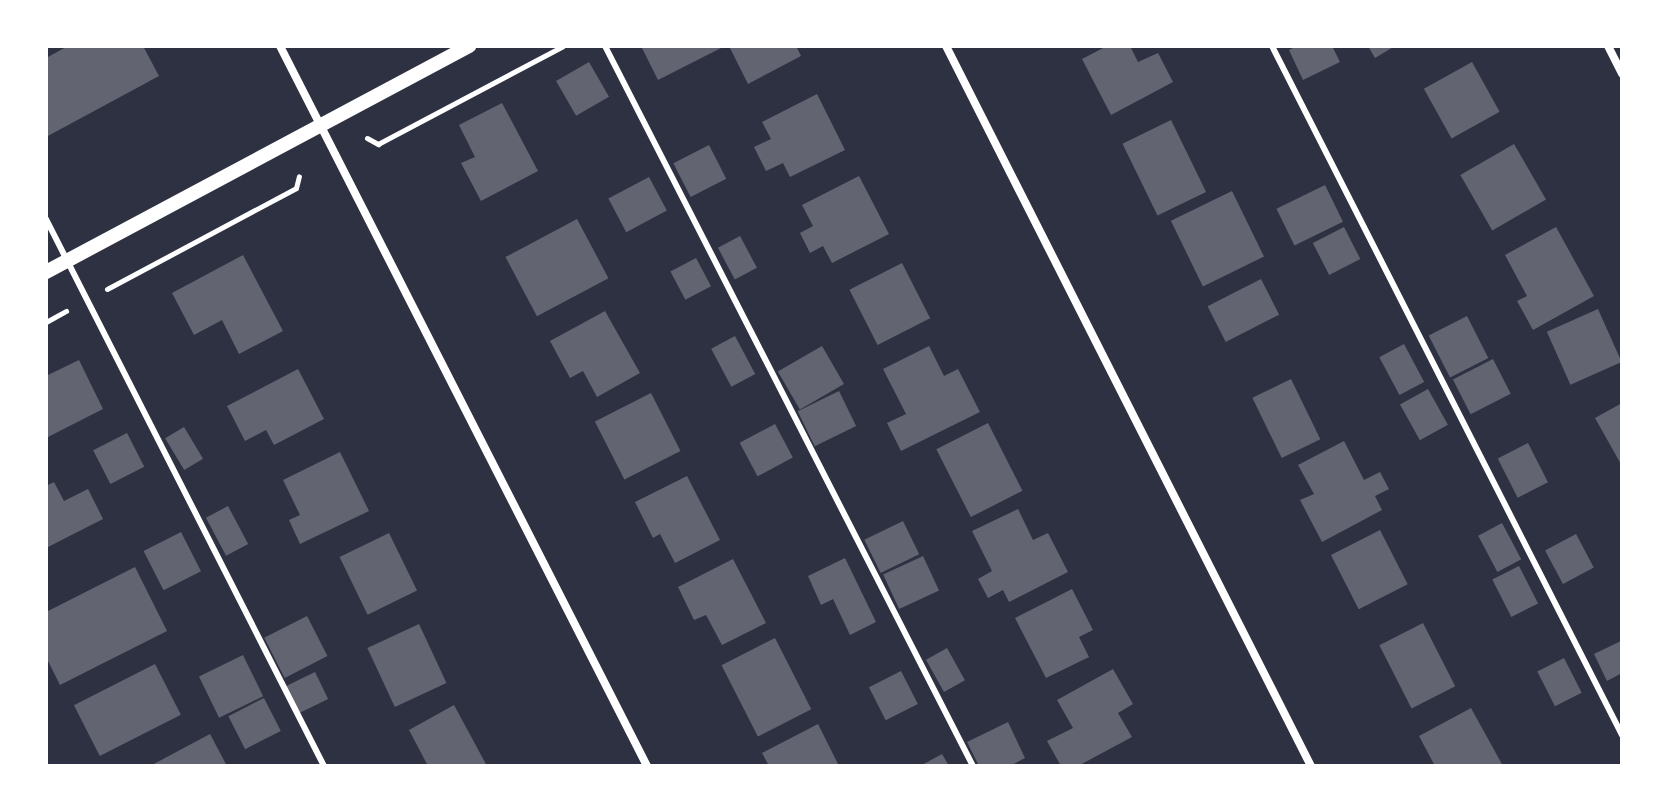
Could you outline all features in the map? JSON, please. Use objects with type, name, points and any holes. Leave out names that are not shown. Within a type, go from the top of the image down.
[{"type":"street","points":[[280,46],[647,766]]},
{"type":"street","points":[[46,272],[469,46]]},
{"type":"street","points":[[946,46],[1311,766]]},
{"type":"street","points":[[1608,46],[1622,74]]},
{"type":"lane","points":[[605,46],[973,766]]},
{"type":"lane","points":[[1272,46],[1622,735]]},
{"type":"lane","points":[[46,219],[324,766]]},
{"type":"path","points":[[367,138],[378,144],[563,46]]},
{"type":"path","points":[[46,322],[296,188],[299,176]]},
{"type":"building","points":[[68,46],[143,46],[159,76],[46,137],[46,58]]},
{"type":"building","points":[[641,46],[725,46],[658,80]]},
{"type":"building","points":[[729,46],[796,46],[801,56],[748,84]]},
{"type":"building","points":[[1107,46],[1130,46],[1138,62],[1158,53],[1173,82],[1111,115],[1082,59]]},
{"type":"building","points":[[1297,46],[1332,46],[1340,62],[1303,80],[1289,50]]},
{"type":"building","points":[[1368,46],[1395,46],[1375,58]]},
{"type":"building","points":[[589,62],[609,97],[576,116],[556,81]]},
{"type":"building","points":[[1472,62],[1500,112],[1452,139],[1424,89]]},
{"type":"building","points":[[817,94],[845,150],[790,177],[783,163],[766,171],[754,147],[771,139],[762,122]]},
{"type":"building","points":[[502,103],[538,171],[481,201],[461,163],[475,157],[459,125]]},
{"type":"building","points":[[1171,120],[1206,192],[1158,216],[1122,144]]},
{"type":"building","points":[[1514,144],[1546,199],[1492,230],[1460,175]]},
{"type":"building","points":[[709,145],[726,179],[691,197],[673,163]]},
{"type":"building","points":[[859,176],[889,234],[832,263],[823,246],[810,253],[800,233],[813,226],[802,205]]},
{"type":"building","points":[[649,177],[667,211],[626,232],[608,199]]},
{"type":"building","points":[[1325,185],[1343,222],[1294,246],[1276,209]]},
{"type":"building","points":[[1232,191],[1264,257],[1203,286],[1171,221]]},
{"type":"building","points":[[577,219],[608,278],[537,316],[505,257]]},
{"type":"building","points":[[1344,227],[1360,259],[1329,275],[1313,243]]},
{"type":"building","points":[[1556,227],[1594,296],[1533,330],[1517,301],[1527,296],[1505,255]]},
{"type":"building","points":[[740,236],[757,268],[735,280],[718,248]]},
{"type":"building","points":[[243,255],[283,331],[239,354],[222,320],[194,335],[172,293]]},
{"type":"building","points":[[696,258],[711,286],[685,300],[670,272]]},
{"type":"building","points":[[902,263],[930,318],[878,345],[849,290]]},
{"type":"building","points":[[1261,279],[1279,315],[1226,342],[1208,306]]},
{"type":"building","points":[[1598,309],[1622,362],[1570,385],[1547,332]]},
{"type":"building","points":[[605,311],[640,373],[597,397],[583,371],[570,378],[550,341]]},
{"type":"building","points":[[1467,316],[1488,358],[1450,377],[1429,336]]},
{"type":"building","points":[[735,336],[755,374],[731,387],[711,349]]},
{"type":"building","points":[[1404,344],[1424,382],[1399,395],[1379,357]]},
{"type":"building","points":[[822,346],[844,384],[800,410],[778,372]]},
{"type":"building","points":[[929,346],[944,376],[958,369],[980,412],[901,451],[887,423],[906,414],[883,369]]},
{"type":"building","points":[[1493,359],[1511,394],[1471,414],[1453,379]]},
{"type":"building","points":[[79,360],[103,409],[46,438],[46,376]]},
{"type":"building","points":[[298,369],[324,419],[274,445],[266,430],[245,441],[227,406]]},
{"type":"building","points":[[1291,379],[1320,439],[1282,458],[1252,398]]},
{"type":"building","points":[[1428,389],[1448,425],[1420,440],[1400,405]]},
{"type":"building","points":[[839,391],[856,426],[815,446],[798,411]]},
{"type":"building","points":[[651,393],[681,451],[624,480],[595,422]]},
{"type":"building","points":[[1622,403],[1622,466],[1595,418]]},
{"type":"building","points":[[988,423],[1023,491],[971,517],[936,449]]},
{"type":"building","points":[[775,424],[793,458],[758,476],[740,443]]},
{"type":"building","points":[[184,427],[203,459],[184,470],[165,438]]},
{"type":"building","points":[[127,433],[144,467],[110,484],[93,450]]},
{"type":"building","points":[[1344,441],[1364,480],[1380,472],[1389,489],[1375,496],[1382,510],[1322,542],[1300,500],[1314,494],[1298,465]]},
{"type":"building","points":[[1528,443],[1548,482],[1518,498],[1498,458]]},
{"type":"building","points":[[340,452],[369,511],[300,544],[289,520],[300,515],[283,480]]},
{"type":"building","points":[[687,476],[720,540],[675,563],[660,534],[653,538],[635,502]]},
{"type":"building","points":[[54,482],[64,501],[88,489],[103,519],[46,548],[46,486]]},
{"type":"building","points":[[228,506],[248,544],[226,556],[206,518]]},
{"type":"building","points":[[1018,509],[1033,540],[1048,533],[1068,572],[1009,602],[1003,590],[988,598],[978,579],[992,571],[972,531]]},
{"type":"building","points":[[903,521],[919,554],[881,573],[864,540]]},
{"type":"building","points":[[1502,523],[1521,559],[1497,572],[1478,536]]},
{"type":"building","points":[[1380,530],[1408,584],[1359,609],[1331,555]]},
{"type":"building","points":[[181,532],[201,571],[164,590],[144,551]]},
{"type":"building","points":[[389,533],[417,591],[368,615],[340,557]]},
{"type":"building","points":[[1576,534],[1594,568],[1563,584],[1545,550]]},
{"type":"building","points":[[923,556],[939,590],[899,609],[883,575]]},
{"type":"building","points":[[845,558],[876,622],[850,635],[833,599],[821,605],[808,576]]},
{"type":"building","points":[[733,559],[766,623],[722,645],[706,615],[694,620],[678,587]]},
{"type":"building","points":[[1519,566],[1538,603],[1511,617],[1492,580]]},
{"type":"building","points":[[135,567],[167,631],[60,685],[46,657],[46,612]]},
{"type":"building","points":[[1072,589],[1093,630],[1079,637],[1089,657],[1046,678],[1015,618]]},
{"type":"building","points":[[307,616],[327,656],[285,678],[264,638]]},
{"type":"building","points":[[1423,623],[1455,686],[1412,709],[1379,645]]},
{"type":"building","points":[[419,624],[446,683],[395,707],[367,648]]},
{"type":"building","points":[[775,638],[811,709],[758,737],[722,665]]},
{"type":"building","points":[[1621,641],[1622,673],[1607,681],[1594,654]]},
{"type":"building","points":[[947,648],[965,680],[944,692],[926,660]]},
{"type":"building","points":[[243,655],[263,696],[219,718],[199,676]]},
{"type":"building","points":[[1564,658],[1582,693],[1555,706],[1537,672]]},
{"type":"building","points":[[155,664],[181,715],[100,756],[74,705]]},
{"type":"building","points":[[1113,669],[1133,704],[1118,713],[1132,737],[1078,766],[1061,766],[1047,741],[1073,728],[1057,700]]},
{"type":"building","points":[[901,671],[918,704],[886,720],[869,687]]},
{"type":"building","points":[[315,672],[328,699],[299,713],[286,686]]},
{"type":"building","points":[[264,698],[281,731],[245,749],[228,716]]},
{"type":"building","points":[[454,705],[487,766],[428,766],[409,730]]},
{"type":"building","points":[[1471,708],[1503,766],[1435,766],[1419,736]]},
{"type":"building","points":[[1008,722],[1025,758],[1010,766],[979,766],[967,742]]},
{"type":"building","points":[[818,724],[839,766],[769,766],[762,753]]},
{"type":"building","points":[[210,734],[227,766],[150,766]]},
{"type":"building","points":[[942,754],[949,766],[920,766]]}]
